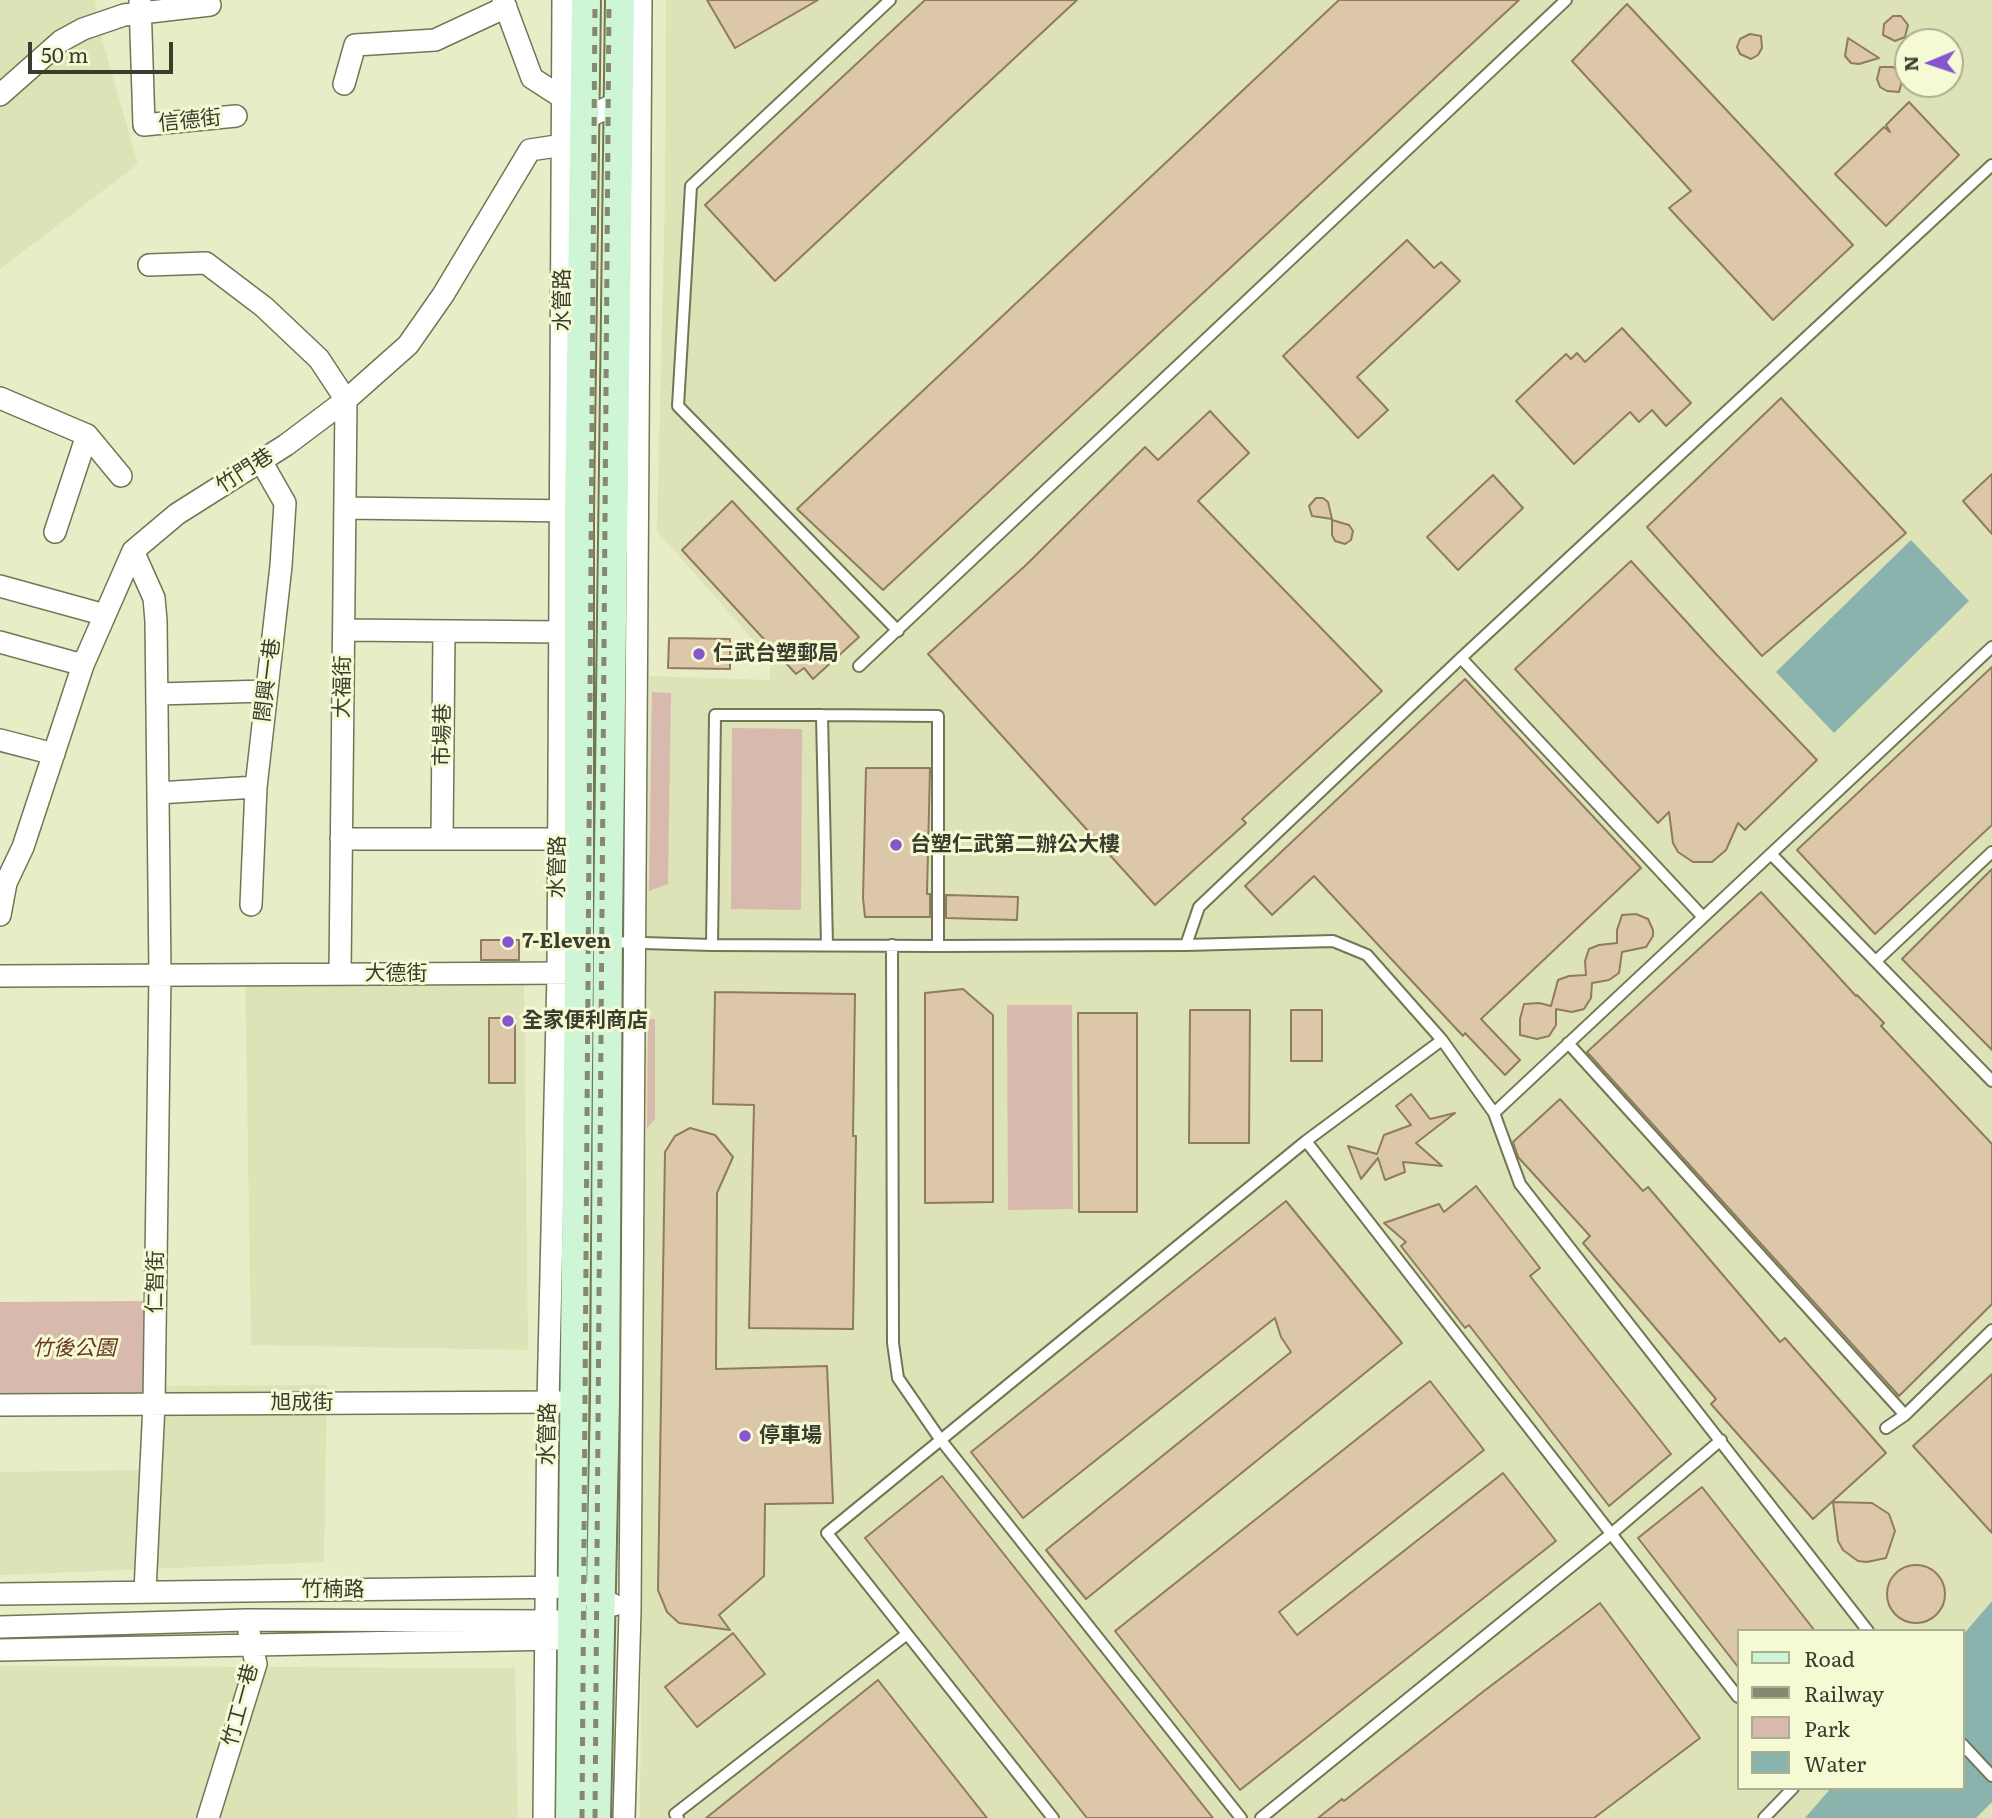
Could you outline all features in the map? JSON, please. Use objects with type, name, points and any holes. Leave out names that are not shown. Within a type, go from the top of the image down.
[{"type":"street","name":"水管路","points":[[564,0],[563,145],[570,511],[568,973],[558,1630],[570,1818]]},
{"type":"street","name":"水管路","points":[[568,973],[559,839],[561,632],[570,511],[586,0]]},
{"type":"street","points":[[596,1818],[605,1401],[621,942],[629,100],[620,0]]},
{"type":"street","points":[[629,100],[640,0]]},
{"type":"street","points":[[344,84],[355,45],[435,40],[505,4],[532,78],[563,98],[584,119]]},
{"type":"street","points":[[0,95],[61,41],[83,29],[140,7],[210,5]]},
{"type":"street","name":"信德街","points":[[140,7],[144,125],[236,116]]},
{"type":"street","points":[[563,145],[584,119],[629,100]]},
{"type":"street","name":"竹門巷","points":[[0,915],[3,887],[23,846],[83,665],[134,551],[177,514],[261,461],[346,400],[408,345],[443,295],[530,150],[563,145]]},
{"type":"street","points":[[149,265],[206,263],[264,307],[319,359],[346,400]]},
{"type":"street","points":[[0,398],[87,435],[121,476]]},
{"type":"street","name":"大福街","points":[[340,974],[346,400]]},
{"type":"street","points":[[55,532],[87,435]]},
{"type":"street","name":"閤興一巷","points":[[251,905],[256,787],[281,566],[285,503],[261,461]]},
{"type":"street","points":[[345,508],[570,511]]},
{"type":"street","points":[[134,551],[154,598],[160,974]]},
{"type":"street","points":[[0,586],[105,615]]},
{"type":"street","points":[[344,631],[561,632]]},
{"type":"street","name":"市場巷","points":[[442,839],[444,631]]},
{"type":"street","points":[[0,642],[83,665]]},
{"type":"street","points":[[157,694],[266,691]]},
{"type":"street","points":[[0,740],[54,754]]},
{"type":"street","points":[[158,793],[256,787]]},
{"type":"street","points":[[341,839],[559,839]]},
{"type":"street","name":"仁智街","points":[[145,1591],[154,1404],[160,974]]},
{"type":"street","points":[[620,974],[630,1611],[624,1818]]},
{"type":"street","name":"大德街","points":[[0,976],[620,974]]},
{"type":"street","name":"旭成街","points":[[0,1405],[605,1401]]},
{"type":"street","name":"竹楠路","points":[[0,1594],[558,1588],[600,1611]]},
{"type":"street","name":"竹工一巷","points":[[208,1818],[256,1664],[239,1590]]},
{"type":"street","name":"竹楠路","points":[[0,1650],[252,1644],[558,1630],[600,1611],[630,1611]]},
{"type":"street","name":"竹楠路","points":[[0,1627],[246,1620],[558,1630]]},
{"type":"street","name":"水管路","points":[[544,1818],[558,1630]]},
{"type":"lane","points":[[890,0],[691,186],[678,406],[898,631]]},
{"type":"lane","points":[[859,666],[1566,0]]},
{"type":"lane","points":[[1186,945],[1199,907],[1461,658],[1992,166]]},
{"type":"lane","points":[[1494,1113],[1992,646]]},
{"type":"lane","points":[[1461,658],[1703,917]]},
{"type":"lane","points":[[712,945],[715,715],[822,715],[939,716],[938,946]]},
{"type":"lane","points":[[822,715],[827,945]]},
{"type":"lane","points":[[1876,961],[1992,852]]},
{"type":"lane","points":[[1772,855],[1992,1081]]},
{"type":"lane","points":[[621,942],[938,946],[1186,945],[1333,941],[1367,955],[1442,1040],[1494,1113],[1520,1184],[1866,1629]]},
{"type":"lane","points":[[892,945],[893,1343],[898,1378],[940,1438],[1241,1818]]},
{"type":"lane","points":[[1052,1818],[827,1533],[1306,1141],[1442,1040]]},
{"type":"lane","points":[[1568,1043],[1905,1415]]},
{"type":"lane","points":[[1306,1141],[1736,1694]]},
{"type":"lane","points":[[1886,1428],[1905,1415],[1992,1330]]},
{"type":"lane","points":[[1261,1818],[1611,1534],[1721,1440]]},
{"type":"lane","points":[[678,1818],[675,1814],[907,1634]]},
{"type":"lane","points":[[1964,1746],[1992,1776]]},
{"type":"lane","points":[[1764,1818],[1791,1790]]},
{"type":"shaded area","points":[[0,0],[95,0],[99,29],[138,164],[0,269]]},
{"type":"shaded area","points":[[666,0],[1992,0],[1992,1818],[640,1818],[649,676],[770,680],[770,659],[657,531],[665,196]]},
{"type":"shaded area","points":[[245,966],[524,966],[528,1350],[251,1345]]},
{"type":"shaded area","points":[[327,1385],[324,1562],[0,1575],[0,1472],[143,1470],[145,1386]]},
{"type":"shaded area","points":[[0,1666],[515,1668],[518,1818],[0,1818]]},
{"type":"green space","points":[[652,692],[671,693],[668,884],[649,891]]},
{"type":"green space","points":[[732,728],[802,729],[801,910],[731,909]]},
{"type":"green space","points":[[1007,1005],[1072,1005],[1073,1209],[1008,1210]]},
{"type":"green space","points":[[648,1019],[655,1019],[655,1119],[647,1128]]},
{"type":"green space","name":"竹後公園","points":[[148,1301],[148,1397],[0,1398],[0,1302]]},
{"type":"water","points":[[1911,540],[1969,601],[1834,733],[1776,672]]},
{"type":"water","points":[[1992,1601],[1992,1802],[1976,1818],[1805,1818],[1829,1790],[1964,1790],[1964,1634]]},
{"type":"building","points":[[707,0],[818,0],[735,48]]},
{"type":"building","points":[[925,0],[1077,0],[775,281],[705,205]]},
{"type":"building","points":[[1339,0],[1519,0],[883,590],[797,509]]},
{"type":"building","points":[[1627,4],[1853,245],[1773,320],[1669,208],[1691,191],[1572,61]]},
{"type":"building","points":[[1893,16],[1901,16],[1908,25],[1907,28],[1894,28],[1894,40],[1883,35],[1884,24]]},
{"type":"building","points":[[1750,34],[1761,36],[1762,48],[1758,55],[1751,59],[1740,54],[1737,47],[1740,39]]},
{"type":"building","points":[[1848,38],[1879,58],[1859,64],[1851,63],[1845,56]]},
{"type":"building","points":[[1880,67],[1894,68],[1894,92],[1880,87],[1877,79]]},
{"type":"building","points":[[1909,102],[1959,155],[1886,226],[1835,174],[1884,127],[1890,132],[1886,125]]},
{"type":"building","points":[[1407,240],[1434,268],[1441,262],[1460,281],[1357,377],[1388,410],[1358,438],[1283,356]]},
{"type":"building","points":[[1622,328],[1691,403],[1666,426],[1652,410],[1639,422],[1630,412],[1574,464],[1516,401],[1566,354],[1571,359],[1577,353],[1585,362]]},
{"type":"building","points":[[1781,398],[1906,533],[1762,656],[1647,527]]},
{"type":"building","points":[[1210,411],[1249,453],[1198,501],[1382,691],[1242,819],[1246,823],[1155,905],[928,654],[1026,565],[1145,447],[1158,460]]},
{"type":"building","points":[[1992,474],[1992,534],[1963,501]]},
{"type":"building","points":[[1493,475],[1523,508],[1458,570],[1427,537]]},
{"type":"building","points":[[1316,498],[1323,498],[1328,502],[1332,519],[1312,516],[1309,506]]},
{"type":"building","points":[[732,501],[859,637],[813,679],[804,668],[796,674],[682,550]]},
{"type":"building","points":[[1332,520],[1349,525],[1353,531],[1351,540],[1345,544],[1335,541],[1332,535]]},
{"type":"building","points":[[1631,561],[1817,760],[1745,830],[1738,823],[1726,850],[1712,862],[1693,862],[1678,852],[1673,843],[1669,812],[1658,823],[1515,669]]},
{"type":"building","name":"仁武台塑郵局","points":[[669,638],[730,639],[730,669],[668,668]]},
{"type":"building","points":[[1992,667],[1992,825],[1875,934],[1797,850]]},
{"type":"building","points":[[1465,679],[1641,868],[1481,1019],[1520,1060],[1505,1075],[1465,1033],[1463,1036],[1314,876],[1272,915],[1245,886]]},
{"type":"building","name":"台塑仁武第二辦公大樓","points":[[866,768],[930,768],[927,894],[930,894],[930,917],[865,917],[863,898]]},
{"type":"building","points":[[1992,869],[1992,1050],[1902,959]]},
{"type":"building","points":[[1761,892],[1884,1023],[1881,1026],[1992,1144],[1992,1304],[1899,1396],[1587,1052]]},
{"type":"building","points":[[946,895],[1018,897],[1017,920],[946,918]]},
{"type":"building","points":[[1636,914],[1648,919],[1653,930],[1653,936],[1646,947],[1622,952],[1619,973],[1609,980],[1592,983],[1591,998],[1584,1009],[1572,1012],[1556,1009],[1556,1025],[1549,1036],[1537,1039],[1520,1035],[1524,1004],[1539,1003],[1551,1006],[1558,980],[1586,975],[1585,961],[1589,949],[1617,943],[1617,930],[1622,915]]},
{"type":"building","points":[[481,940],[519,940],[519,960],[481,960]]},
{"type":"building","points":[[963,989],[993,1015],[993,1202],[925,1203],[925,993]]},
{"type":"building","points":[[715,992],[855,994],[853,1329],[749,1328],[754,1105],[713,1104]]},
{"type":"building","points":[[1190,1010],[1250,1010],[1249,1143],[1189,1143]]},
{"type":"building","points":[[1291,1010],[1322,1010],[1322,1061],[1291,1061]]},
{"type":"building","points":[[1078,1013],[1137,1013],[1137,1212],[1079,1212]]},
{"type":"building","points":[[489,1018],[515,1018],[515,1083],[489,1083]]},
{"type":"building","points":[[1411,1094],[1430,1119],[1455,1113],[1416,1143],[1442,1166],[1403,1162],[1405,1172],[1385,1180],[1378,1158],[1361,1179],[1348,1146],[1377,1154],[1384,1135],[1411,1125],[1396,1106]]},
{"type":"building","points":[[1560,1099],[1643,1191],[1648,1187],[1780,1342],[1785,1338],[1886,1453],[1813,1519],[1711,1404],[1716,1399],[1583,1243],[1590,1236],[1518,1157],[1513,1142]]},
{"type":"building","name":"停車場","points":[[690,1128],[715,1135],[733,1157],[717,1193],[716,1369],[827,1366],[833,1503],[765,1504],[764,1576],[719,1615],[730,1630],[679,1623],[667,1612],[658,1590],[665,1152],[675,1136]]},
{"type":"building","points":[[1476,1186],[1540,1268],[1530,1276],[1671,1454],[1609,1506],[1469,1325],[1465,1328],[1401,1246],[1406,1242],[1384,1223],[1439,1204],[1444,1212]]},
{"type":"building","points":[[1286,1201],[1402,1343],[1086,1599],[1046,1550],[1291,1352],[1281,1337],[1275,1318],[1023,1518],[971,1452]]},
{"type":"building","points":[[1992,1374],[1992,1533],[1913,1446]]},
{"type":"building","points":[[1430,1381],[1484,1450],[1279,1612],[1297,1635],[1503,1473],[1556,1541],[1240,1790],[1115,1631]]},
{"type":"building","points":[[942,1476],[1213,1818],[1087,1818],[865,1538]]},
{"type":"building","points":[[1702,1487],[1813,1629],[1736,1629],[1736,1664],[1638,1538]]},
{"type":"building","points":[[1833,1502],[1872,1503],[1889,1514],[1895,1531],[1886,1558],[1858,1561],[1843,1550],[1838,1541]]},
{"type":"building","points":[[1910,1565],[1922,1565],[1937,1573],[1945,1588],[1945,1600],[1937,1615],[1922,1623],[1910,1623],[1895,1615],[1887,1600],[1887,1588],[1895,1573]]},
{"type":"building","points":[[1600,1603],[1700,1738],[1594,1818],[1318,1818],[1342,1799],[1344,1801]]},
{"type":"building","points":[[733,1633],[765,1674],[697,1727],[665,1687]]},
{"type":"building","points":[[878,1680],[987,1818],[706,1818]]},
{"type":"railway","points":[[582,1818],[595,0]]},
{"type":"railway","points":[[595,1818],[609,0]]},
{"type":"place","name":"仁武台塑郵局","points":[[699,654]]},
{"type":"place","name":"台塑仁武第二辦公大樓","points":[[896,845]]},
{"type":"place","name":"7-Eleven","points":[[508,942]]},
{"type":"place","name":"全家便利商店","points":[[508,1021]]},
{"type":"place","name":"停車場","points":[[745,1436]]}]
